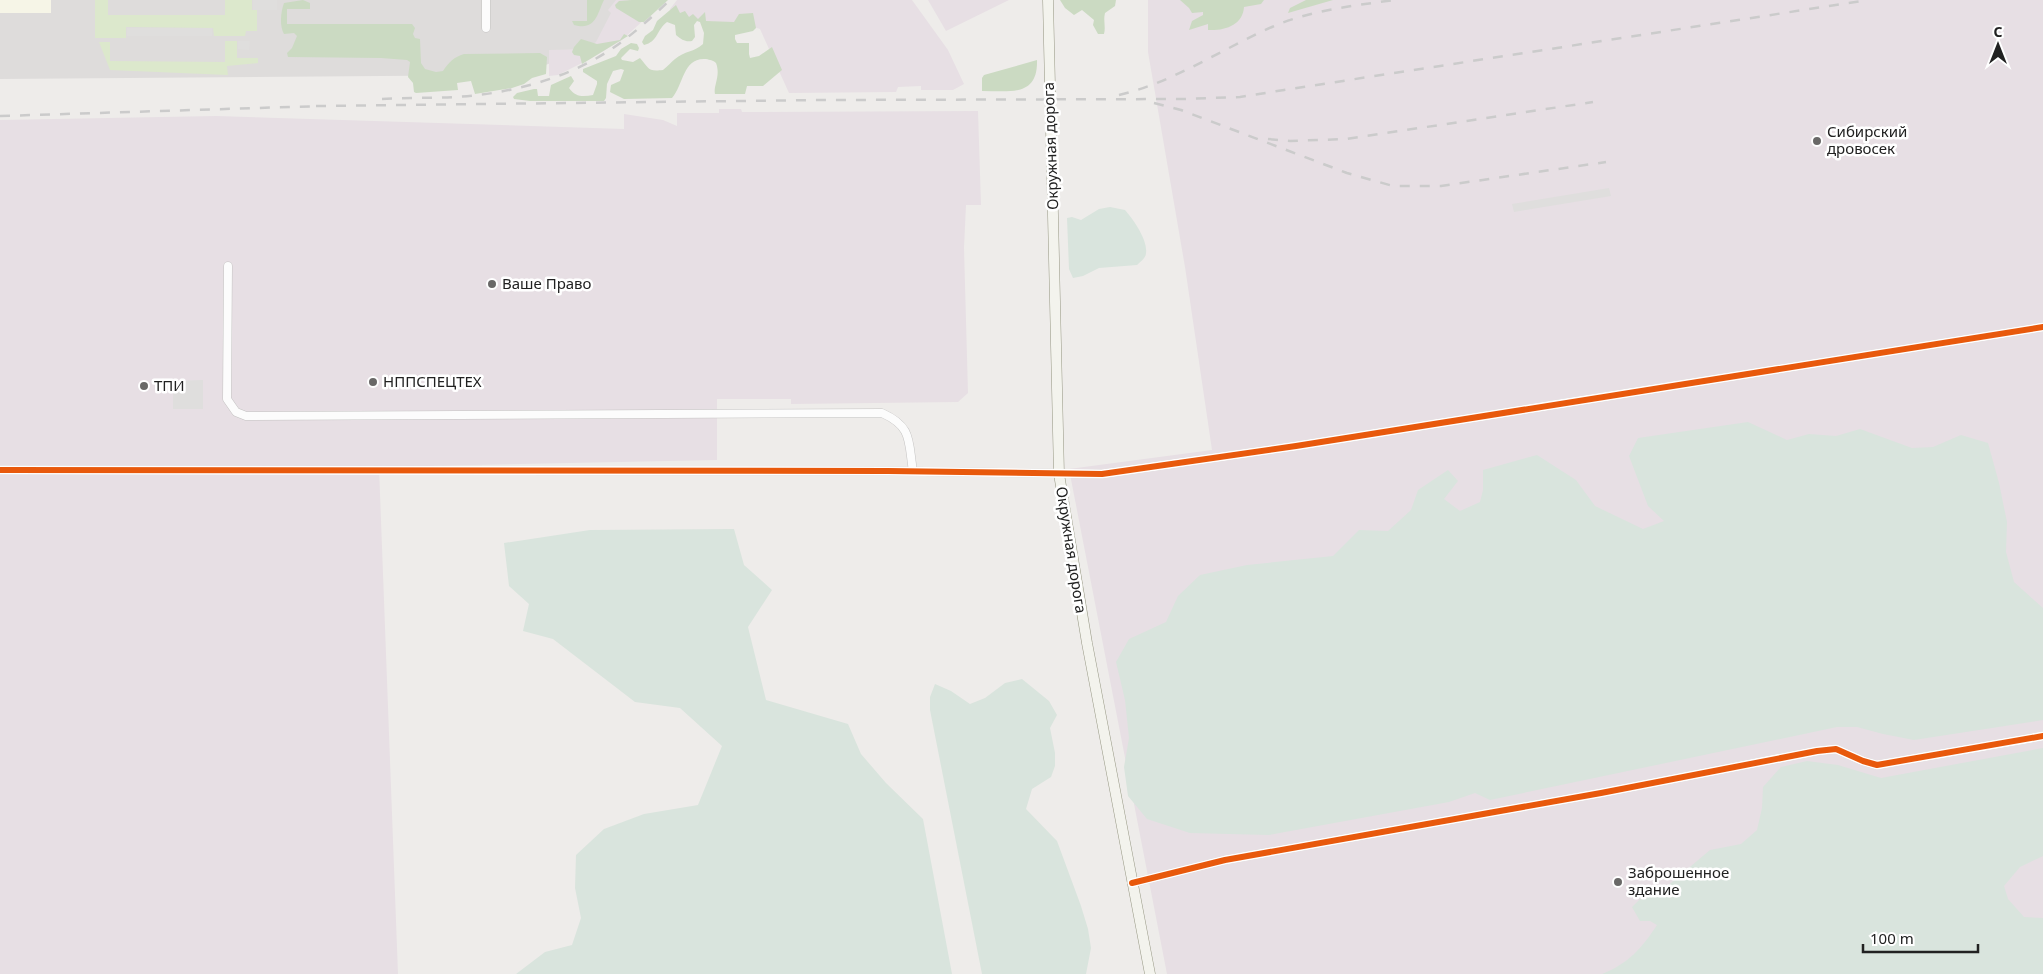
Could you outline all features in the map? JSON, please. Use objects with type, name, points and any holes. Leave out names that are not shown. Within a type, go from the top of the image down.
[{"type":"main road","name":"Окружная дорога","points":[[1048,0],[1059,474],[1087,643],[1150,974]]},
{"type":"street","points":[[486,0],[486,28]]},
{"type":"street","points":[[228,266],[227,399],[236,412],[246,416],[882,413],[895,419],[906,429],[913,471]]},
{"type":"street","points":[[0,470],[913,471],[1102,474],[2043,327]]},
{"type":"street","points":[[1132,882],[1225,860],[1591,794],[1817,750],[1836,749],[1877,765],[2043,736]]},
{"type":"shaded area","points":[[0,0],[661,0],[630,32],[520,75],[0,79]]},
{"type":"shaded area","points":[[0,0],[51,0],[51,13],[0,13]]},
{"type":"shaded area","points":[[253,0],[277,0],[277,10],[253,10]]},
{"type":"shaded area","points":[[616,0],[628,0],[648,16],[622,40],[558,75],[549,76],[549,50],[585,49],[596,42],[611,13],[608,10]]},
{"type":"shaded area","points":[[677,0],[912,0],[948,50],[964,84],[953,90],[921,90],[921,86],[898,87],[896,92],[789,93],[760,29],[751,26],[674,19],[670,9]]},
{"type":"shaded area","points":[[928,0],[1009,0],[946,31]]},
{"type":"shaded area","points":[[1148,0],[2043,0],[2043,974],[1167,974],[1069,469],[1212,450],[1185,267],[1148,52]]},
{"type":"shaded area","points":[[127,28],[212,28],[212,36],[127,36]]},
{"type":"shaded area","points":[[238,41],[250,41],[249,50],[238,49]]},
{"type":"shaded area","points":[[719,109],[741,109],[742,112],[978,111],[981,205],[966,205],[964,248],[968,393],[958,402],[791,404],[791,399],[717,399],[717,460],[379,467],[398,974],[0,974],[0,120],[216,116],[624,129],[624,114],[663,120],[677,126],[677,113],[719,113]]},
{"type":"shaded area","points":[[1609,188],[1611,196],[1514,212],[1512,204]]},
{"type":"shaded area","points":[[1110,207],[1125,210],[1132,219],[1145,242],[1145,257],[1137,265],[1099,268],[1083,276],[1073,278],[1069,269],[1067,218],[1072,217],[1081,220],[1099,209]]},
{"type":"shaded area","points":[[203,380],[203,409],[173,409],[173,381]]},
{"type":"shaded area","points":[[1748,422],[1787,440],[1809,434],[1836,436],[1860,429],[1912,448],[1933,447],[1961,435],[1988,443],[2007,522],[2006,552],[2014,582],[2043,608],[2043,720],[1914,740],[1857,727],[1837,727],[1490,800],[1475,793],[1449,802],[1269,835],[1190,833],[1147,819],[1128,796],[1124,767],[1129,738],[1125,700],[1116,662],[1129,639],[1166,622],[1178,596],[1200,575],[1247,565],[1333,556],[1359,530],[1388,531],[1411,510],[1418,490],[1448,470],[1458,481],[1444,499],[1460,511],[1480,502],[1483,490],[1483,470],[1537,455],[1576,480],[1595,506],[1643,529],[1664,521],[1648,506],[1629,456],[1638,438]]},
{"type":"shaded area","points":[[734,529],[744,565],[772,590],[748,627],[766,700],[848,724],[861,754],[886,783],[923,819],[952,974],[516,974],[545,952],[572,945],[581,918],[575,888],[576,855],[604,829],[644,814],[698,805],[722,746],[680,708],[635,702],[553,639],[523,631],[529,604],[509,586],[504,543],[590,530]]},
{"type":"shaded area","points":[[1022,679],[1049,701],[1057,715],[1050,728],[1055,753],[1055,766],[1051,777],[1032,789],[1026,809],[1057,841],[1081,906],[1091,948],[1086,974],[982,974],[930,710],[930,697],[935,684],[951,691],[970,704],[985,698],[1005,683]]},
{"type":"shaded area","points":[[2043,748],[2043,856],[2020,867],[2004,886],[2008,899],[2024,917],[2043,918],[2043,974],[1602,974],[1634,954],[1657,925],[1650,921],[1640,921],[1632,907],[1642,897],[1665,888],[1710,850],[1741,844],[1757,830],[1762,808],[1763,787],[1781,767],[1807,761],[1838,765],[1881,778]]},
{"type":"green space","points":[[95,0],[108,0],[108,15],[225,15],[225,0],[252,0],[252,10],[257,10],[257,31],[246,31],[245,36],[214,36],[213,28],[126,27],[126,38],[95,38]]},
{"type":"green space","points":[[303,0],[310,3],[310,9],[287,9],[287,24],[412,24],[415,28],[413,34],[415,38],[420,39],[421,63],[425,69],[436,72],[443,71],[452,60],[464,54],[540,53],[547,57],[546,74],[532,78],[524,84],[512,88],[475,94],[471,81],[457,83],[458,90],[416,93],[414,92],[413,83],[408,77],[410,62],[407,60],[288,57],[287,53],[292,48],[297,36],[294,33],[284,34],[282,30],[281,14],[283,6],[284,3]]},
{"type":"green space","points":[[587,0],[604,0],[595,20],[587,26],[574,25],[572,21],[587,21]]},
{"type":"green space","points":[[668,0],[644,22],[639,22],[616,8],[615,5],[619,1]]},
{"type":"green space","points":[[1060,0],[1116,0],[1115,6],[1105,13],[1104,34],[1098,34],[1093,25],[1094,20],[1082,10],[1074,15],[1065,8]]},
{"type":"green space","points":[[1180,0],[1264,0],[1261,4],[1244,7],[1243,13],[1237,22],[1227,28],[1208,30],[1208,24],[1189,30],[1192,21],[1203,15],[1203,12],[1192,13]]},
{"type":"green space","points":[[1306,0],[1333,0],[1288,13],[1290,8]]},
{"type":"green space","points":[[676,5],[680,13],[685,11],[689,17],[693,14],[698,19],[705,12],[706,21],[734,22],[739,14],[753,13],[756,28],[753,31],[735,35],[737,43],[749,43],[750,58],[759,56],[772,47],[782,70],[763,86],[747,86],[745,94],[715,94],[716,63],[706,59],[693,62],[688,67],[672,98],[624,99],[610,92],[611,85],[620,81],[624,70],[621,69],[613,71],[607,84],[604,101],[530,101],[514,99],[513,97],[517,93],[534,89],[537,89],[538,96],[549,96],[551,85],[571,76],[574,81],[569,88],[574,93],[583,96],[593,95],[597,81],[583,72],[583,69],[616,56],[621,49],[631,43],[637,44],[638,51],[630,49],[621,58],[622,60],[633,62],[640,58],[651,70],[663,70],[678,56],[697,49],[703,44],[704,33],[700,22],[697,21],[694,25],[695,37],[692,41],[685,41],[678,37],[675,25],[667,22],[652,41],[644,45],[642,42],[645,36],[653,30],[657,21]]},
{"type":"green space","points":[[624,34],[628,36],[582,64],[580,56],[574,55],[572,52],[581,39],[597,44],[620,40]]},
{"type":"green space","points":[[225,41],[237,41],[237,58],[258,58],[258,63],[227,66],[228,75],[110,70],[99,42],[110,42],[110,61],[225,62]]},
{"type":"green space","points":[[1037,60],[1033,80],[1027,86],[1012,91],[982,91],[982,78],[984,75]]},
{"type":"railway","points":[[382,99],[478,95],[517,88],[555,77],[573,70],[608,51],[636,31],[670,0]]},
{"type":"railway","points":[[1119,95],[1139,90],[1178,74],[1287,21],[1332,9],[1394,0]]},
{"type":"railway","points":[[316,106],[1240,97],[1868,0]]},
{"type":"railway","points":[[1268,139],[1290,141],[1346,139],[1593,102]]},
{"type":"railway","points":[[1154,103],[1181,110],[1347,173],[1393,186],[1441,186],[1606,162]]},
{"type":"railway","points":[[0,116],[322,106]]},
{"type":"cycle path","points":[[0,470],[888,471],[1102,474],[1296,446],[2043,327]]},
{"type":"cycle path","points":[[1132,883],[1225,860],[1601,793],[1817,751],[1836,749],[1877,765],[2043,736]]},
{"type":"place","name":"Сибирский дровосек","points":[[1817,141]]},
{"type":"place","name":"Ваше Право","points":[[492,284]]},
{"type":"place","name":"НППСПЕЦТЕХ","points":[[373,382]]},
{"type":"place","name":"ТПИ","points":[[144,386]]},
{"type":"place","name":"Заброшенное здание","points":[[1618,882]]}]
